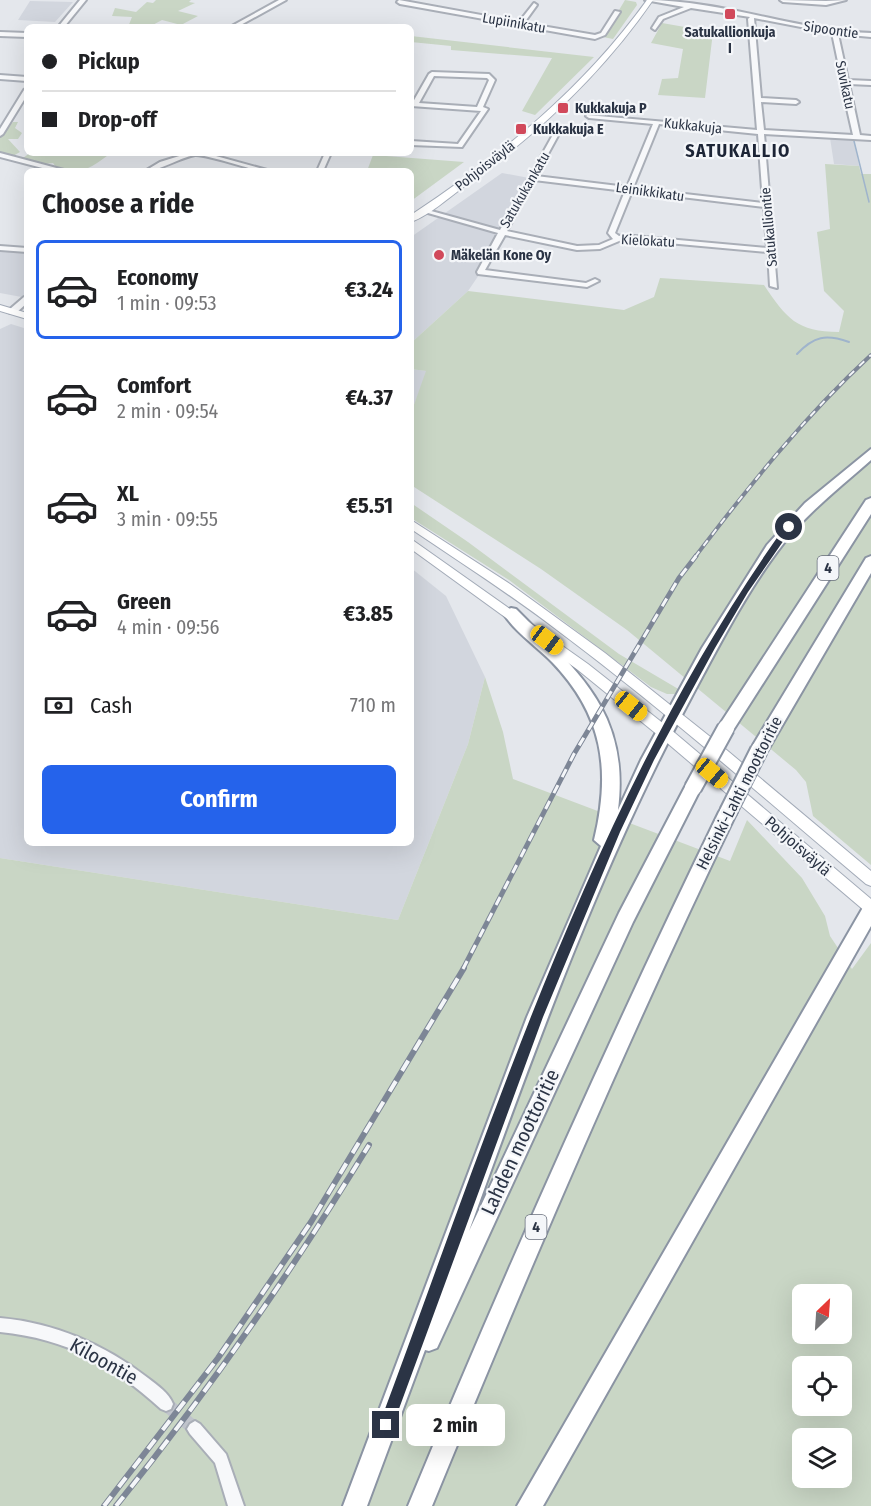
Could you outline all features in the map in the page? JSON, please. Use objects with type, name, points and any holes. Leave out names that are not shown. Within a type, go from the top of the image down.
[{"type":"highway","points":[[358,1498],[537,1017],[587,895],[664,732],[744,590],[772,548],[810,506],[871,453]]},
{"type":"highway","name":"Lahden moottoritie","points":[[358,1498],[505,1172],[614,944],[693,788],[726,728],[785,633],[871,503]]},
{"type":"highway","name":"Helsinki-Lahti moottoritie","points":[[420,1506],[523,1256],[661,951],[759,750],[823,638],[871,561]]},
{"type":"highway","points":[[511,613],[578,682],[591,700],[606,735],[613,776],[610,805],[587,895]]},
{"type":"highway","points":[[529,1506],[871,909]]},
{"type":"highway","points":[[842,959],[856,950],[865,936],[871,933]]},
{"type":"main road","name":"Pohjoisväylä","points":[[414,217],[486,166],[539,124],[591,75],[630,30],[650,0]]},
{"type":"main road","points":[[0,301],[23,309]]},
{"type":"main road","points":[[0,308],[23,309]]},
{"type":"main road","name":"Pohjoisväylä","points":[[414,526],[488,573],[563,628],[673,715],[871,880]]},
{"type":"main road","name":"Pohjoisväylä","points":[[414,545],[511,613],[664,732],[871,909]]},
{"type":"street","points":[[63,24],[83,0]]},
{"type":"street","points":[[238,24],[283,0]]},
{"type":"street","name":"Lupiinikatu","points":[[402,0],[400,2],[595,36],[603,34],[617,12]]},
{"type":"street","name":"Sipoontie","points":[[650,0],[717,7],[835,32],[871,35]]},
{"type":"street","points":[[783,0],[826,3],[843,0]]},
{"type":"street","points":[[520,24],[534,5]]},
{"type":"street","points":[[655,28],[661,18],[691,6]]},
{"type":"street","name":"Satukalliontie","points":[[753,16],[751,20],[757,100],[774,286]]},
{"type":"street","name":"Suvikatu","points":[[835,32],[857,138]]},
{"type":"street","points":[[0,34],[24,35]]},
{"type":"street","points":[[414,102],[432,74],[489,76],[492,80],[482,109],[460,146],[414,142]]},
{"type":"street","points":[[0,76],[24,79]]},
{"type":"street","points":[[844,82],[871,83]]},
{"type":"street","points":[[0,134],[24,95]]},
{"type":"street","points":[[757,100],[796,102]]},
{"type":"street","points":[[414,104],[482,109]]},
{"type":"street","name":"Kukkakuja","points":[[590,117],[760,132],[871,138]]},
{"type":"street","points":[[0,120],[10,121]]},
{"type":"street","points":[[617,238],[611,233],[657,122]]},
{"type":"street","name":"Satukukankatu","points":[[557,132],[481,272],[587,285],[595,281]]},
{"type":"street","points":[[0,155],[50,168]]},
{"type":"street","points":[[153,168],[186,156]]},
{"type":"street","points":[[209,156],[256,168]]},
{"type":"street","points":[[0,164],[11,158]]},
{"type":"street","name":"Leinikkikatu","points":[[533,178],[705,200],[766,205]]},
{"type":"street","name":"Kielokatu","points":[[424,211],[501,232],[577,248],[600,247],[617,238],[770,250]]},
{"type":"street","points":[[0,248],[24,250]]},
{"type":"street","name":"Kiloontie","points":[[0,1325],[53,1334],[88,1347],[146,1385],[165,1404]]},
{"type":"street","points":[[195,1429],[221,1459],[236,1506]]},
{"type":"shaded area","points":[[30,1],[73,2],[55,22],[18,20]]},
{"type":"shaded area","points":[[830,138],[854,140],[859,166],[834,164]]},
{"type":"shaded area","points":[[502,173],[529,178],[481,272],[468,291],[414,340],[414,235]]},
{"type":"shaded area","points":[[0,250],[24,253],[24,297],[0,293]]},
{"type":"shaded area","points":[[11,324],[24,328],[24,846],[414,846],[414,570],[446,596],[485,677],[468,744],[398,920],[0,858],[0,329]]},
{"type":"shaded area","points":[[414,369],[427,371],[414,405]]},
{"type":"green space","points":[[156,0],[191,0],[189,2],[195,3],[178,11],[198,16],[183,24],[162,20],[155,24],[129,24],[132,17],[112,16],[115,8],[136,12],[147,2],[153,3]]},
{"type":"green space","points":[[625,0],[636,2],[637,5],[613,39],[603,37]]},
{"type":"green space","points":[[662,23],[713,32],[705,98],[658,95],[662,79],[678,78],[683,49],[651,43]]},
{"type":"green space","points":[[414,36],[594,57],[535,115],[522,111],[552,58],[451,50],[451,46],[414,42]]},
{"type":"green space","points":[[13,122],[18,122],[15,128],[22,133],[18,139],[8,139],[20,152],[13,156],[0,152],[0,138]]},
{"type":"green space","points":[[26,156],[107,156],[88,168],[60,168],[53,163],[44,164],[23,158]]},
{"type":"green space","points":[[373,156],[464,162],[414,199],[414,168],[368,168]]},
{"type":"green space","points":[[825,164],[859,166],[861,174],[871,174],[871,865],[813,816],[806,782],[796,770],[627,630],[541,569],[414,487],[414,405],[426,371],[414,369],[414,340],[468,291],[624,310],[654,297],[660,278],[764,285],[779,306],[794,321],[813,329],[839,332],[844,311],[824,291],[817,232],[830,229]]},
{"type":"green space","points":[[414,505],[468,542],[619,654],[680,690],[676,694],[667,694],[651,687],[509,580],[414,520]]},
{"type":"green space","points":[[485,677],[503,732],[513,779],[730,861],[747,820],[802,878],[825,916],[830,936],[852,969],[871,943],[871,1506],[0,1506],[0,858],[398,920],[468,744]]},
{"type":"waterway","points":[[854,141],[869,202]]},
{"type":"waterway","points":[[797,354],[809,343],[821,338],[834,338],[849,342]]},
{"type":"tunnel","points":[[166,1404],[195,1429]]},
{"type":"railway","points":[[695,557],[778,452],[823,402],[871,355]]},
{"type":"railway","points":[[463,969],[574,754],[679,578],[696,556]]},
{"type":"railway","points":[[104,1506],[218,1358],[311,1222],[464,968]]},
{"type":"railway","points":[[116,1506],[184,1419],[248,1330],[369,1145]]},
{"type":"place","name":"Satukallionkuja I","points":[[730,14]]},
{"type":"place","name":"Kukkakuja P","points":[[563,108]]},
{"type":"place","name":"Kukkakuja E","points":[[521,129]]},
{"type":"place","name":"Mäkelän Kone Oy","points":[[439,255]]},
{"type":"district","name":"SATUKALLIO","points":[[738,151]]},
{"type":"route","points":[[386,1425],[537,1017],[615,832],[649,760],[710,648],[744,590],[789,527]]}]
